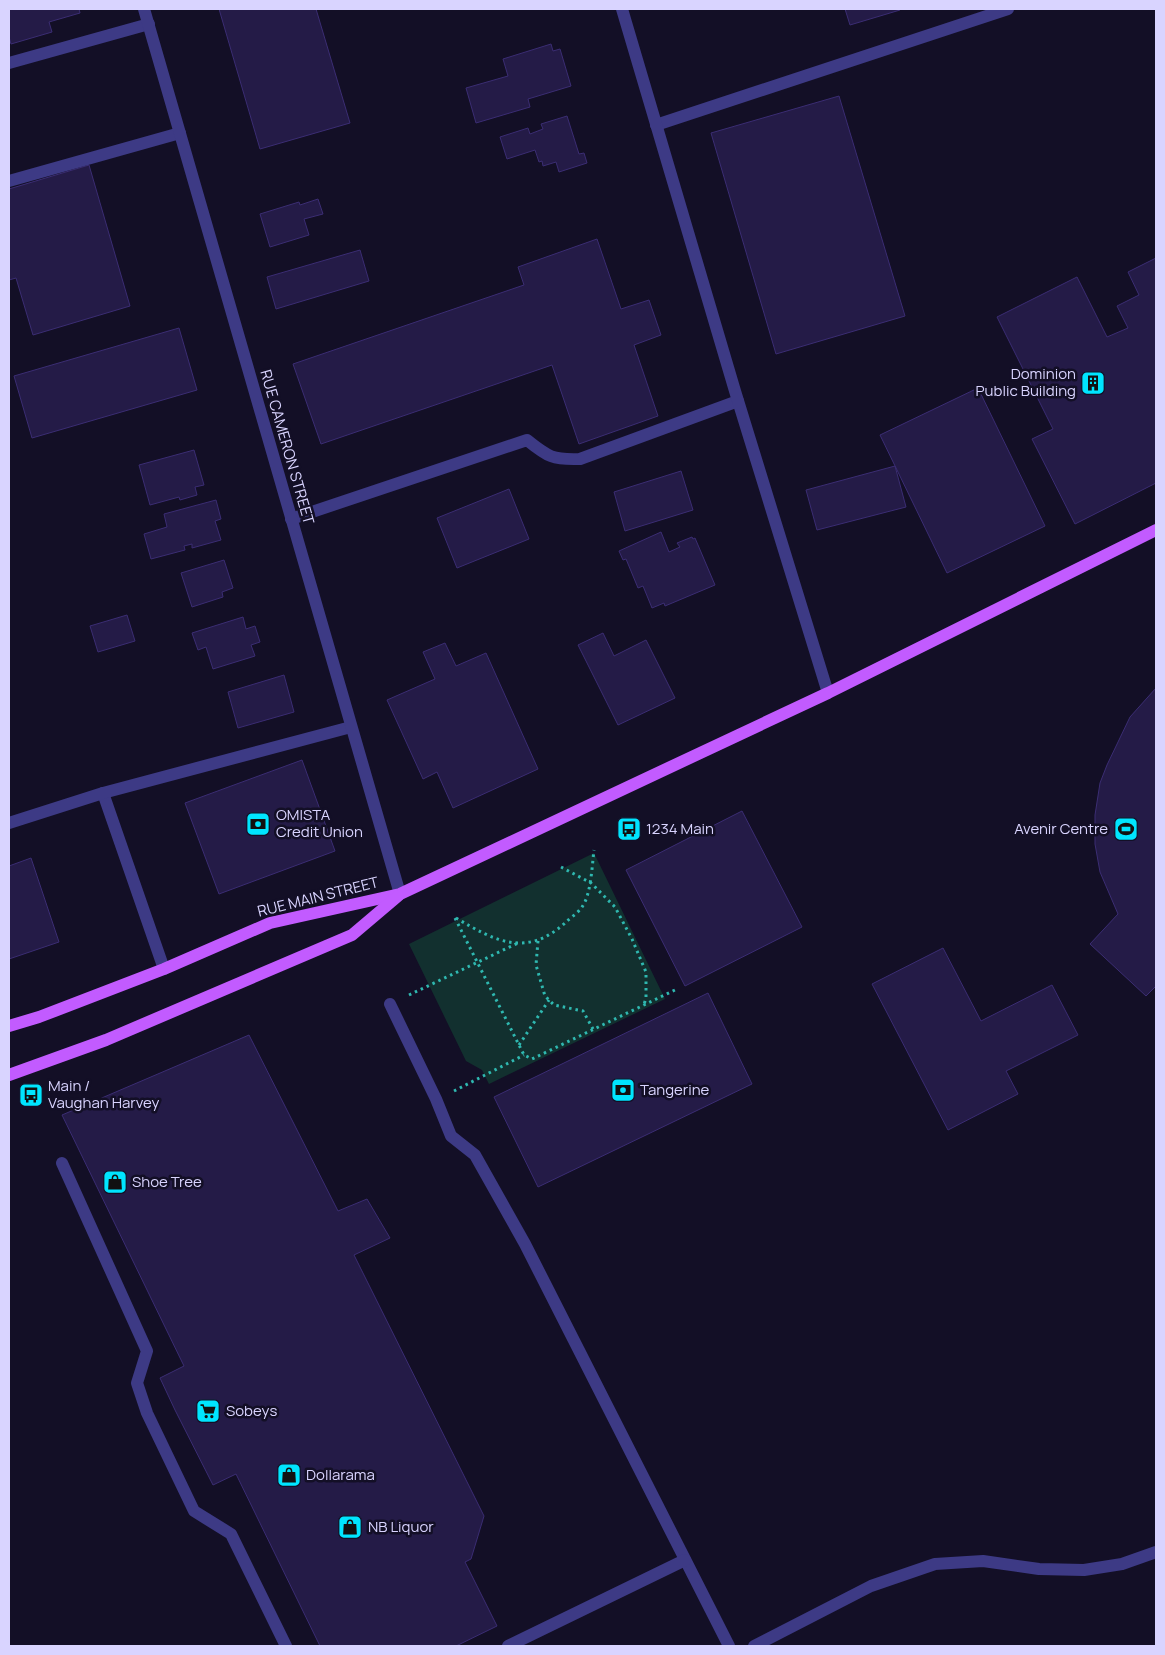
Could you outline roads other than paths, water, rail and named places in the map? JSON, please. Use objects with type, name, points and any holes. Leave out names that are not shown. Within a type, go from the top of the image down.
[{"type":"main road","points":[[400,894],[828,693],[1156,530]]},
{"type":"main road","name":"RUE MAIN STREET","points":[[9,1026],[39,1017],[164,969],[270,922],[400,894]]},
{"type":"main road","name":"RUE MAIN STREET","points":[[9,1075],[106,1040],[352,935],[400,894]]},
{"type":"street","name":"RUE CAMERON STREET","points":[[144,9],[400,894]]},
{"type":"street","points":[[622,9],[738,402],[828,693]]},
{"type":"street","points":[[656,125],[1008,9]]},
{"type":"street","points":[[9,63],[149,24]]},
{"type":"street","points":[[9,181],[180,133]]},
{"type":"street","points":[[291,518],[527,440],[545,455],[561,459],[580,459],[738,402]]},
{"type":"street","points":[[9,823],[103,793],[351,726]]},
{"type":"street","points":[[103,793],[164,969]]},
{"type":"street","points":[[390,1004],[436,1099],[451,1136],[475,1155],[525,1244],[729,1646]]},
{"type":"street","points":[[62,1163],[148,1351],[137,1383],[148,1413],[194,1511],[231,1534],[286,1646]]},
{"type":"street","points":[[754,1646],[871,1586],[935,1564],[983,1561],[1039,1569],[1084,1570],[1122,1564],[1156,1552]]},
{"type":"street","points":[[508,1646],[685,1560]]},
{"type":"place","name":"Dominion Public Building","points":[[1093,383]]},
{"type":"place","name":"OMISTA Credit Union","points":[[258,824]]},
{"type":"place","name":"1234 Main","points":[[629,829]]},
{"type":"place","name":"Avenir Centre","points":[[1126,829]]},
{"type":"place","name":"Tangerine","points":[[623,1090]]},
{"type":"place","name":"Main / Vaughan Harvey","points":[[31,1095]]},
{"type":"place","name":"Shoe Tree","points":[[115,1182]]},
{"type":"place","name":"Sobeys","points":[[208,1411]]},
{"type":"place","name":"Dollarama","points":[[289,1475]]},
{"type":"place","name":"NB Liquor","points":[[350,1527]]}]
